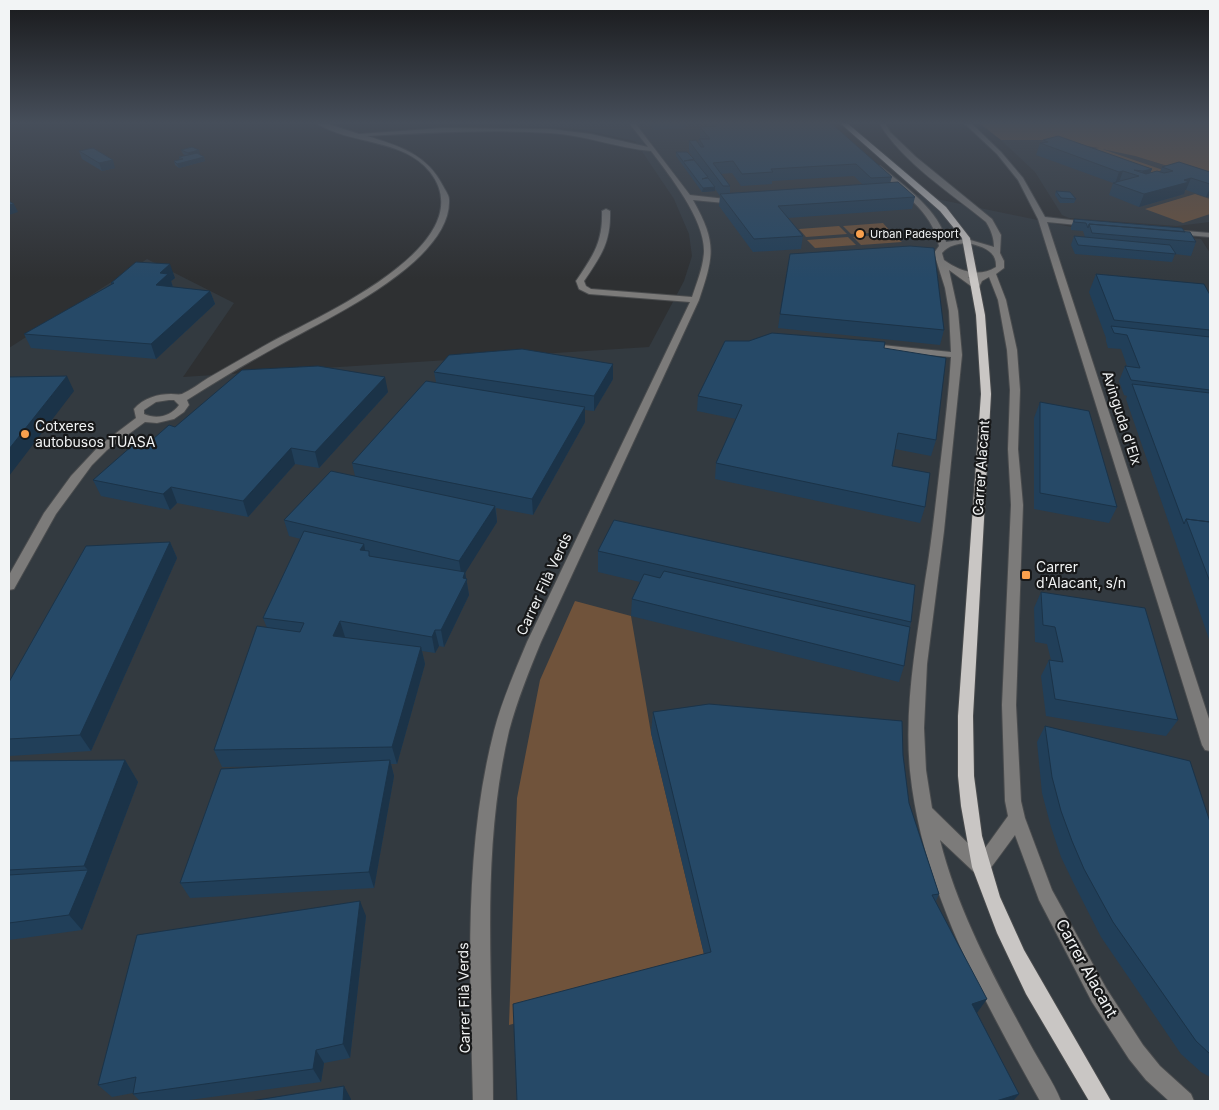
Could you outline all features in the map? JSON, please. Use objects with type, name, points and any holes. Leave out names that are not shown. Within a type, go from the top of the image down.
[{"type":"main road","name":"Carrer Alacant","points":[[903,175],[943,209],[962,230],[967,241],[985,368],[986,394],[967,677],[965,753],[968,807],[991,896],[1019,959],[1101,1101]]},
{"type":"street","points":[[181,399],[184,405],[175,415],[155,420],[139,416],[139,409],[148,402],[169,396],[181,399],[262,350],[379,286],[408,265],[436,233],[442,222],[446,200],[442,185],[435,175]]},
{"type":"street","name":"Carrer Filà Verds","points":[[483,1101],[479,927],[485,836],[493,770],[502,728],[527,660],[694,300],[704,273],[708,249],[704,227],[671,175]]},
{"type":"street","points":[[887,175],[904,190],[933,221],[944,238],[946,245]]},
{"type":"street","points":[[935,175],[989,220],[996,230],[997,252]]},
{"type":"street","name":"Avinguda d'Elx","points":[[1017,175],[1042,219],[1210,745]]},
{"type":"street","points":[[894,191],[904,190]]},
{"type":"street","points":[[686,197],[722,202],[739,202]]},
{"type":"street","points":[[606,211],[607,233],[601,251],[580,281],[582,288],[590,291],[694,300]]},
{"type":"street","points":[[1042,219],[1095,225]]},
{"type":"street","points":[[943,264],[956,271],[975,287],[979,279],[1001,266],[1000,257],[997,252],[983,245],[962,230],[954,235],[938,255],[952,292],[957,355],[953,410],[921,658],[917,704],[917,755],[924,811],[930,838],[952,905],[1019,1045],[1051,1101]]},
{"type":"street","points":[[1170,232],[1210,235]]},
{"type":"street","points":[[946,245],[967,241],[983,245]]},
{"type":"street","points":[[956,271],[973,275],[992,273]]},
{"type":"street","name":"Carrer Alacant","points":[[992,273],[1002,300],[1012,350],[1015,390],[1013,449],[1017,506],[1009,705],[1013,801],[1017,818],[1045,894],[1099,995],[1136,1052],[1153,1073],[1184,1101]]},
{"type":"street","points":[[860,346],[957,355]]},
{"type":"street","points":[[9,586],[35,539],[75,480],[109,443],[143,418]]},
{"type":"street","points":[[924,811],[949,838],[982,867],[1017,818]]},
{"type":"shaded area","points":[[658,175],[873,175],[889,189],[1071,227],[1201,239],[1210,253],[1210,1101],[9,1101],[9,348],[147,259],[234,303],[183,377],[649,347],[684,281],[692,256],[689,234],[674,199]]},
{"type":"shaded area","points":[[1037,175],[1196,175],[1210,179],[1210,222],[1177,226],[1069,218],[1062,215]]},
{"type":"shaded area","points":[[1131,175],[1145,175],[1137,177]]},
{"type":"shaded area","points":[[1196,175],[1210,175],[1210,179]]},
{"type":"shaded area","points":[[1195,194],[1210,199],[1210,214],[1183,223],[1145,209]]},
{"type":"shaded area","points":[[883,223],[891,232],[851,234],[843,226]]},
{"type":"shaded area","points":[[839,226],[847,234],[806,237],[799,229]]},
{"type":"shaded area","points":[[893,234],[902,242],[861,245],[853,237]]},
{"type":"shaded area","points":[[848,237],[856,245],[815,248],[807,240]]},
{"type":"shaded area","points":[[575,601],[631,616],[651,733],[708,971],[509,1025],[517,798],[540,680]]},
{"type":"building","points":[[693,175],[706,175],[708,177],[702,179],[708,178],[715,187],[703,188]]},
{"type":"building","points":[[715,175],[722,175],[730,186],[723,186]]},
{"type":"building","points":[[868,175],[890,175],[892,177],[871,178]]},
{"type":"building","points":[[1135,175],[1210,175],[1210,184],[1191,178],[1184,180],[1189,182],[1144,194],[1113,183],[1139,176]]},
{"type":"building","points":[[898,182],[915,197],[778,206],[803,236],[754,239],[720,194]]},
{"type":"building","points":[[1056,191],[1070,192],[1076,199],[1061,198]]},
{"type":"building","points":[[1074,219],[1182,228],[1185,232],[1089,224],[1088,228],[1086,223],[1074,222]]},
{"type":"building","points":[[1089,224],[1190,232],[1196,242],[1092,233]]},
{"type":"building","points":[[1074,236],[1170,245],[1176,254],[1078,245]]},
{"type":"building","points":[[910,246],[934,248],[944,330],[780,314],[790,254]]},
{"type":"building","points":[[136,262],[170,264],[160,273],[168,274],[156,285],[210,291],[151,344],[24,334],[114,283],[111,283]]},
{"type":"building","points":[[1096,274],[1204,284],[1210,295],[1210,330],[1114,320]]},
{"type":"building","points":[[1111,326],[1210,337],[1210,390],[1131,380],[1125,366],[1140,368],[1127,335],[1114,333]]},
{"type":"building","points":[[772,333],[885,342],[884,348],[946,358],[936,440],[898,433],[892,466],[930,473],[925,507],[716,463],[742,405],[698,396],[725,341],[749,341]]},
{"type":"building","points":[[522,349],[613,364],[594,396],[434,372],[449,355]]},
{"type":"building","points":[[318,366],[385,377],[315,452],[291,448],[243,501],[171,487],[163,494],[93,480],[133,445],[144,447],[169,425],[175,427],[242,370]]},
{"type":"building","points":[[67,376],[9,449],[9,377]]},
{"type":"building","points":[[426,381],[585,407],[532,499],[352,463]]},
{"type":"building","points":[[1132,384],[1210,393],[1210,522],[1186,519],[1184,524]]},
{"type":"building","points":[[1040,402],[1089,411],[1117,507],[1040,493]]},
{"type":"building","points":[[331,471],[495,506],[459,561],[284,520]]},
{"type":"building","points":[[1186,519],[1210,522],[1210,582]]},
{"type":"building","points":[[614,520],[915,585],[911,622],[598,551]]},
{"type":"building","points":[[304,531],[364,544],[360,550],[369,551],[369,556],[465,572],[463,578],[467,579],[441,630],[435,630],[432,637],[340,621],[333,636],[421,647],[392,747],[214,750],[257,626],[300,632],[304,623],[263,618]]},
{"type":"building","points":[[170,542],[80,735],[9,739],[9,682],[86,546]]},
{"type":"building","points":[[664,571],[910,627],[904,666],[632,599],[644,574],[660,578]]},
{"type":"building","points":[[1041,592],[1145,608],[1178,720],[1055,699],[1049,660],[1063,662],[1055,627],[1043,625]]},
{"type":"building","points":[[709,704],[902,721],[903,755],[909,803],[939,894],[932,895],[987,999],[972,1004],[1019,1094],[996,1101],[517,1101],[513,1004],[711,952],[653,712]]},
{"type":"building","points":[[1045,726],[1190,761],[1210,822],[1210,1054],[1196,1041],[1113,922],[1084,869],[1061,811],[1052,777]]},
{"type":"building","points":[[125,760],[84,866],[9,870],[9,761]]},
{"type":"building","points":[[390,760],[369,872],[180,883],[221,769]]},
{"type":"building","points":[[88,870],[69,915],[9,923],[9,875]]},
{"type":"building","points":[[360,901],[343,1044],[316,1050],[313,1069],[133,1094],[136,1077],[98,1085],[137,935]]},
{"type":"building","points":[[344,1086],[343,1101],[251,1101]]},
{"type":"place","name":"Urban Padesport","points":[[860,234]]},
{"type":"place","name":"Cotxeres autobusos TUASA","points":[[25,434]]},
{"type":"place","name":"Carrer d'Alacant, s/n","points":[[1026,575]]}]
